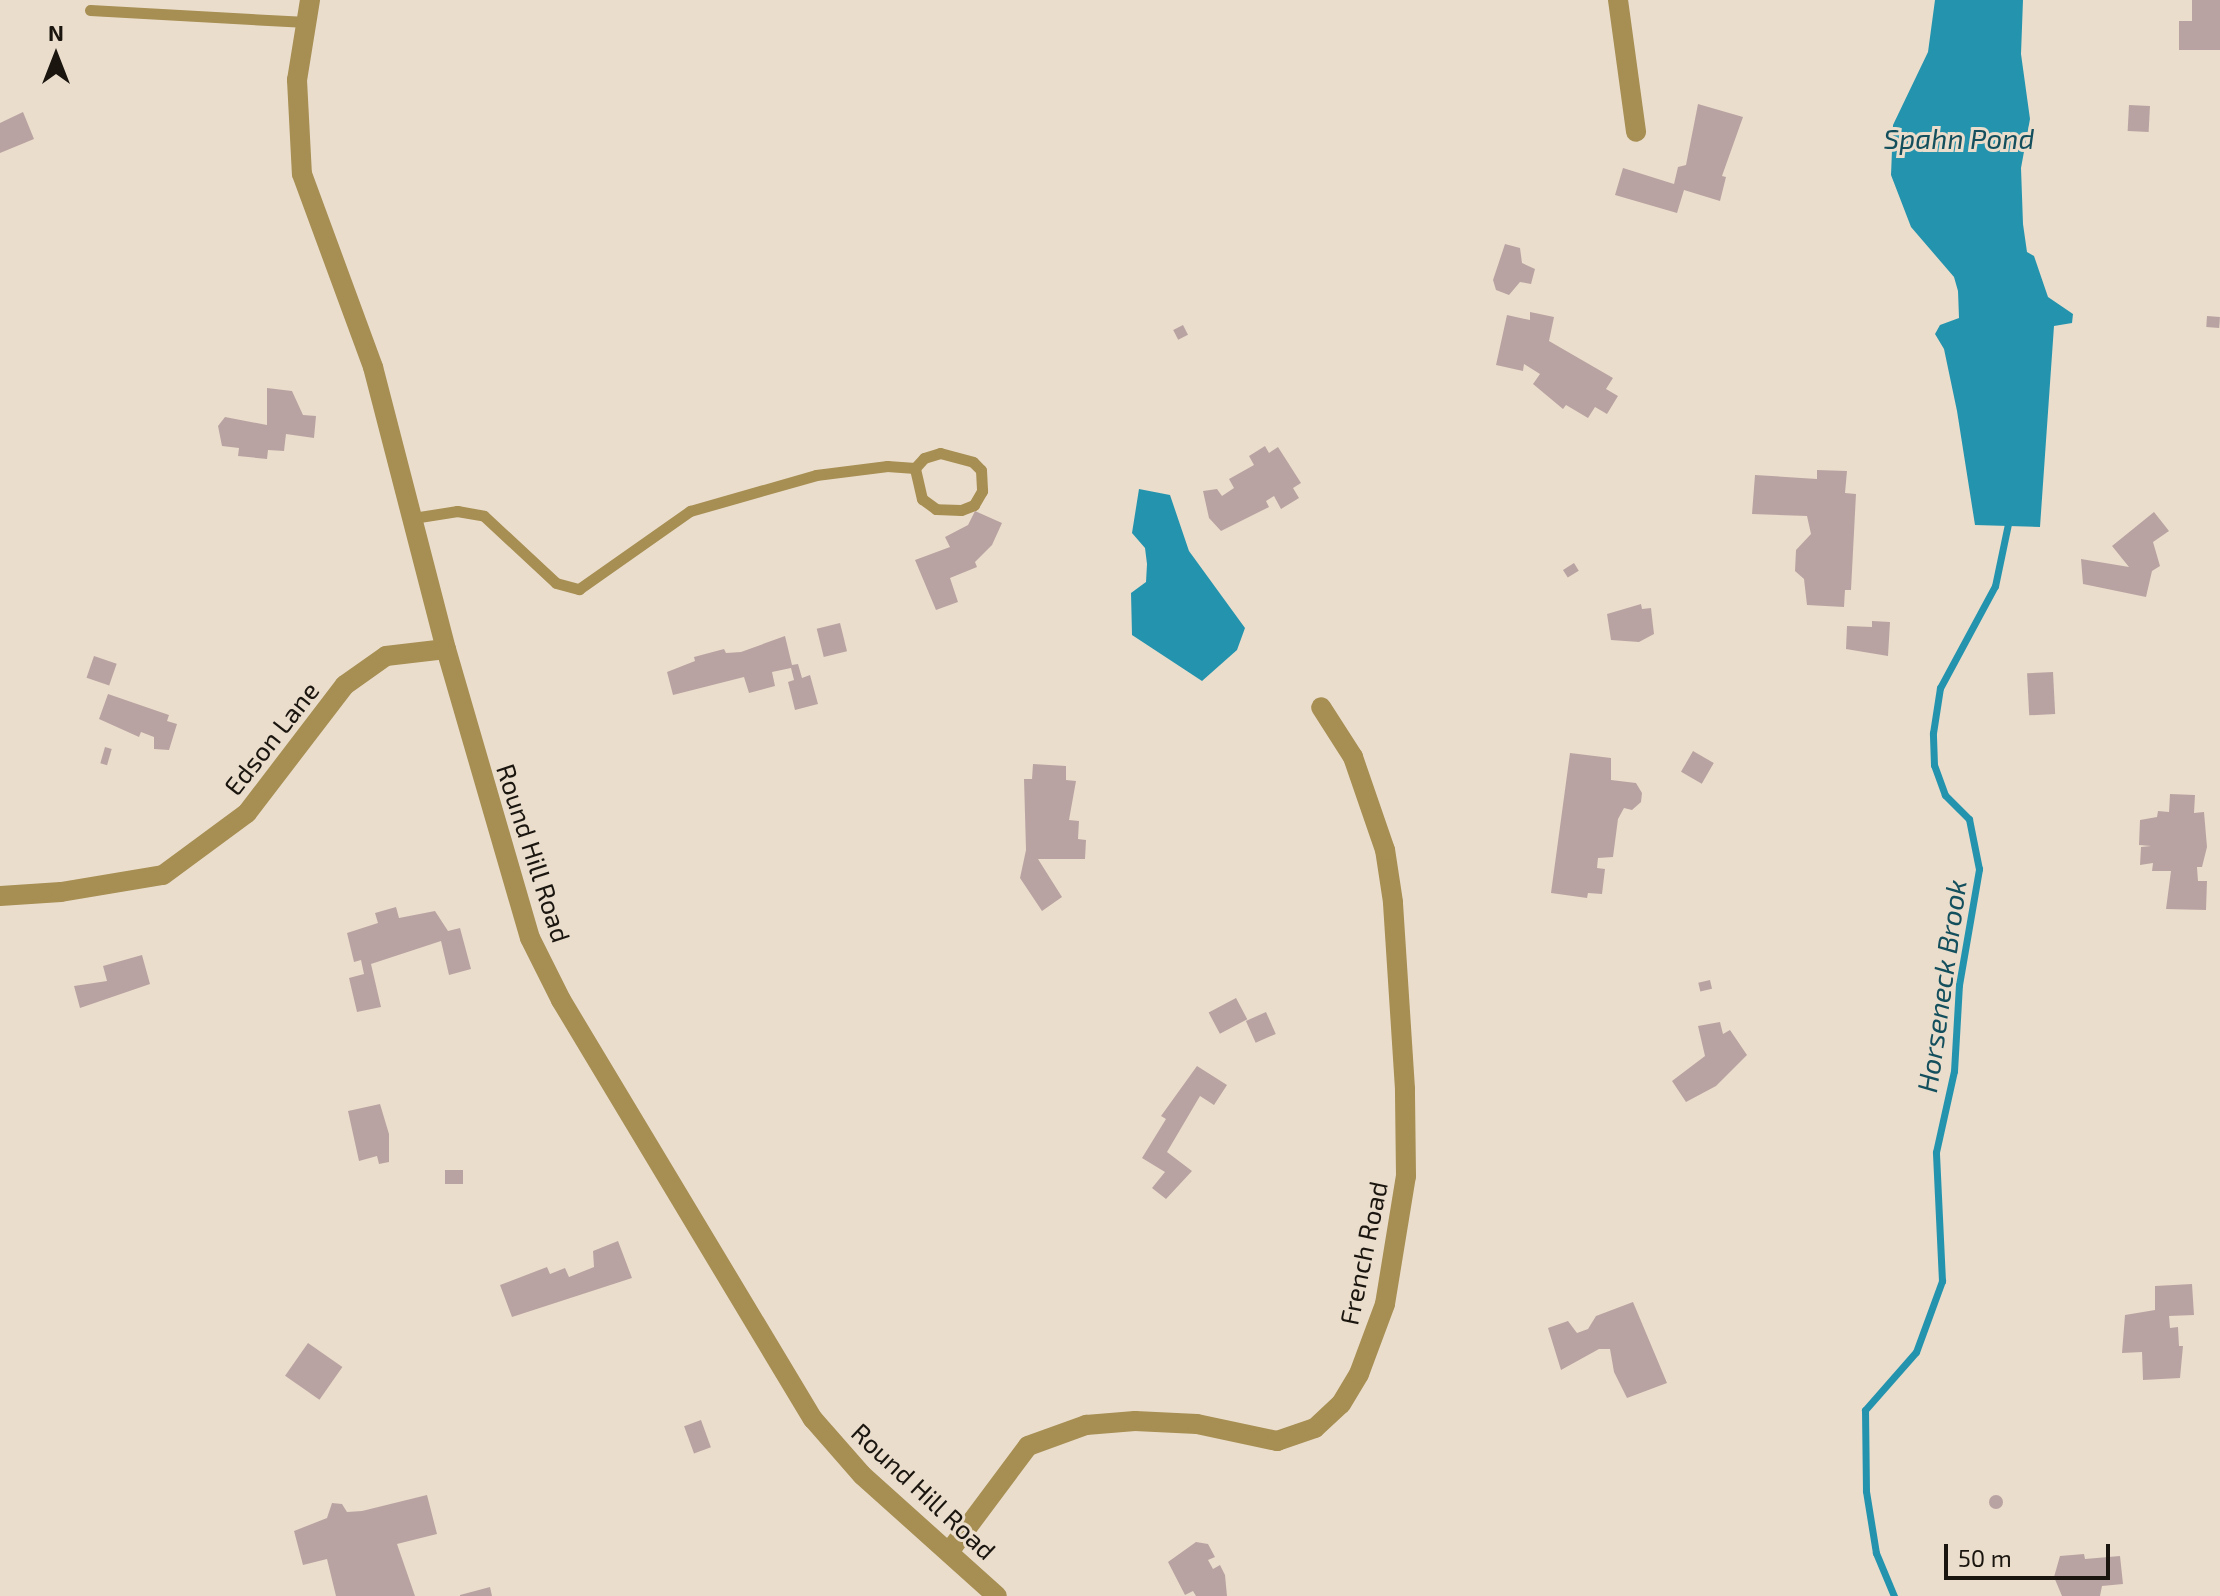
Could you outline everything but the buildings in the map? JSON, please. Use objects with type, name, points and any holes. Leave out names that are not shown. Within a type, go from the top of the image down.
[{"type":"street","name":"Round Hill Road","points":[[310,0],[297,80],[302,174],[373,367],[446,649],[530,938],[561,1000],[813,1419],[862,1475],[997,1596]]},
{"type":"street","points":[[1618,0],[1636,132]]},
{"type":"street","name":"Edson Lane","points":[[0,896],[61,892],[163,875],[247,813],[345,685],[386,656],[446,649]]},
{"type":"street","name":"French Road","points":[[949,1552],[1028,1446],[1086,1425],[1135,1421],[1197,1424],[1277,1441],[1315,1428],[1341,1404],[1359,1374],[1385,1304],[1406,1176],[1404,1073],[1393,902],[1385,850],[1353,757],[1321,707]]},
{"type":"lane","points":[[90,10],[307,22]]},
{"type":"lane","points":[[413,518],[457,511],[484,516],[546,575],[579,589],[690,511],[717,500],[844,470],[915,468],[924,458],[940,453],[963,456],[981,470],[982,491],[974,505],[961,510],[936,509],[922,499],[915,468]]},
{"type":"water","name":"Spahn Pond","points":[[1935,0],[2023,0],[2021,54],[2030,119],[2021,168],[2027,252],[2034,256],[2048,297],[2073,314],[2072,323],[2054,326],[2040,527],[1975,525],[1957,411],[1944,349],[1935,334],[1940,325],[1959,318],[1958,291],[1954,277],[1911,227],[1891,175],[1893,125],[1928,52]]},
{"type":"water","points":[[1139,489],[1170,495],[1189,551],[1245,628],[1237,650],[1202,681],[1132,635],[1131,593],[1146,582],[1147,564],[1145,548],[1132,533]]},
{"type":"waterway","name":"Horseneck Brook","points":[[1894,1596],[1876,1553],[1866,1491],[1865,1410],[1916,1352],[1942,1281],[1936,1152],[1954,1071],[1959,985],[1979,869],[1969,819],[1945,795],[1934,765],[1933,733],[1940,688],[1995,586],[2009,519]]}]
